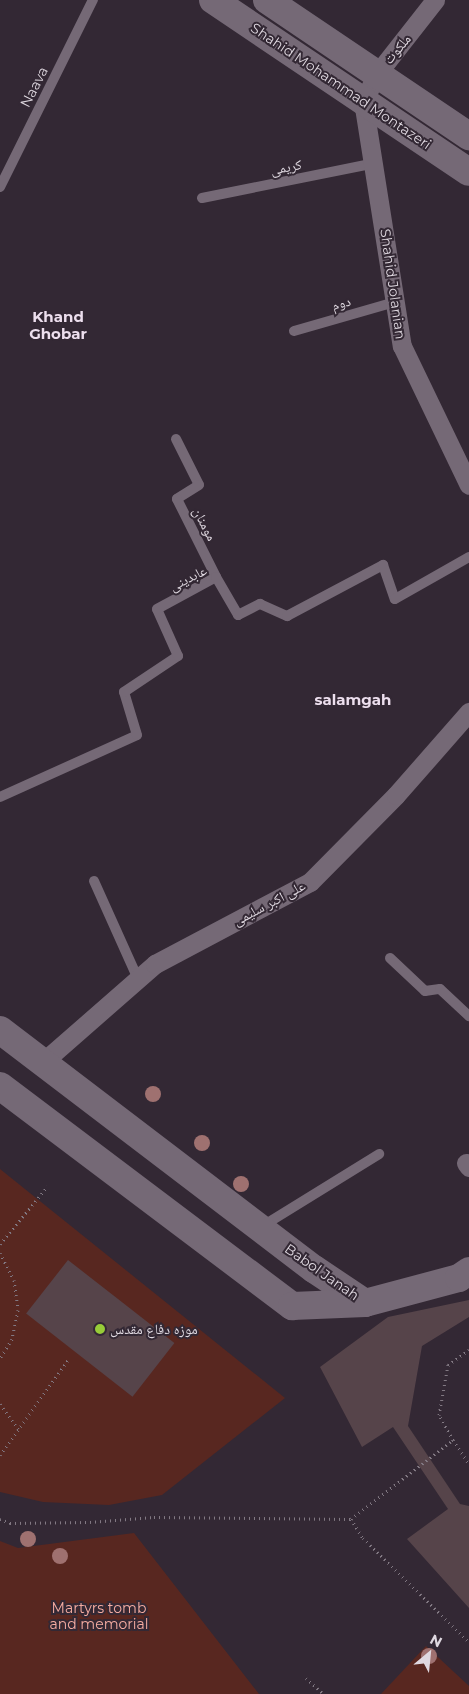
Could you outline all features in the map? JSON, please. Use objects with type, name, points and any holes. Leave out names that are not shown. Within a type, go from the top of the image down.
[{"type":"street","name":"Shahid Mohammad Montazeri","points":[[214,0],[469,172]]},
{"type":"street","points":[[267,0],[469,136]]},
{"type":"street","name":"ملکوت","points":[[363,100],[377,74],[435,0]]},
{"type":"street","name":"Shahid Jolanian","points":[[363,100],[375,163],[402,346],[469,485]]},
{"type":"street","name":"علی اکبر سلیمی","points":[[43,1062],[155,964],[310,882],[396,794],[468,714]]},
{"type":"street","name":"Babol Janah","points":[[0,1030],[260,1227],[365,1303]]},
{"type":"street","name":"Babol Janah","points":[[0,1086],[292,1306],[365,1303]]},
{"type":"street","points":[[365,1303],[459,1278],[469,1271]]},
{"type":"lane","name":"Naava","points":[[0,186],[93,0]]},
{"type":"lane","name":"کریمی","points":[[202,198],[375,163]]},
{"type":"lane","name":"دوم","points":[[294,331],[395,302]]},
{"type":"lane","name":"مومنان","points":[[176,439],[199,485],[177,499],[216,577]]},
{"type":"lane","name":"عابدینی","points":[[0,797],[137,735],[124,692],[178,656],[157,609],[216,577],[238,615],[260,604],[286,616],[383,565],[395,599],[469,558]]},
{"type":"lane","points":[[94,881],[138,979]]},
{"type":"lane","points":[[390,958],[424,991],[440,989],[469,1016]]},
{"type":"lane","points":[[260,1227],[379,1154]]},
{"type":"path","points":[[0,1244],[48,1186]]},
{"type":"path","points":[[0,1253],[14,1280],[18,1310],[12,1339],[0,1358]]},
{"type":"path","points":[[469,1350],[448,1366],[439,1414],[469,1464]]},
{"type":"path","points":[[0,1455],[68,1360]]},
{"type":"path","points":[[0,1404],[18,1430]]},
{"type":"path","points":[[0,1519],[10,1524],[90,1522],[154,1517],[352,1519],[453,1440]]},
{"type":"path","points":[[352,1519],[363,1538],[469,1642]]},
{"type":"path","points":[[306,1678],[324,1694]]},
{"type":"green space","points":[[0,1169],[285,1398],[162,1495],[109,1505],[43,1502],[0,1492]]},
{"type":"green space","name":"Martyrs tomb and memorial","points":[[134,1533],[259,1694],[0,1694],[0,1541],[18,1548]]},
{"type":"green space","points":[[426,1646],[469,1686],[469,1694],[381,1694]]},
{"type":"building","name":"موزه دفاع مقدس","points":[[68,1260],[174,1343],[133,1397],[26,1314]]},
{"type":"building","points":[[469,1300],[469,1317],[422,1346],[408,1426],[460,1504],[469,1506],[469,1608],[407,1539],[448,1509],[393,1427],[362,1447],[320,1367],[388,1317]]},
{"type":"place","name":"موزه دفاع مقدس","points":[[100,1329]]},
{"type":"district","name":"Khand Ghobar","points":[[58,324]]},
{"type":"district","name":"salamgah","points":[[353,700]]}]
